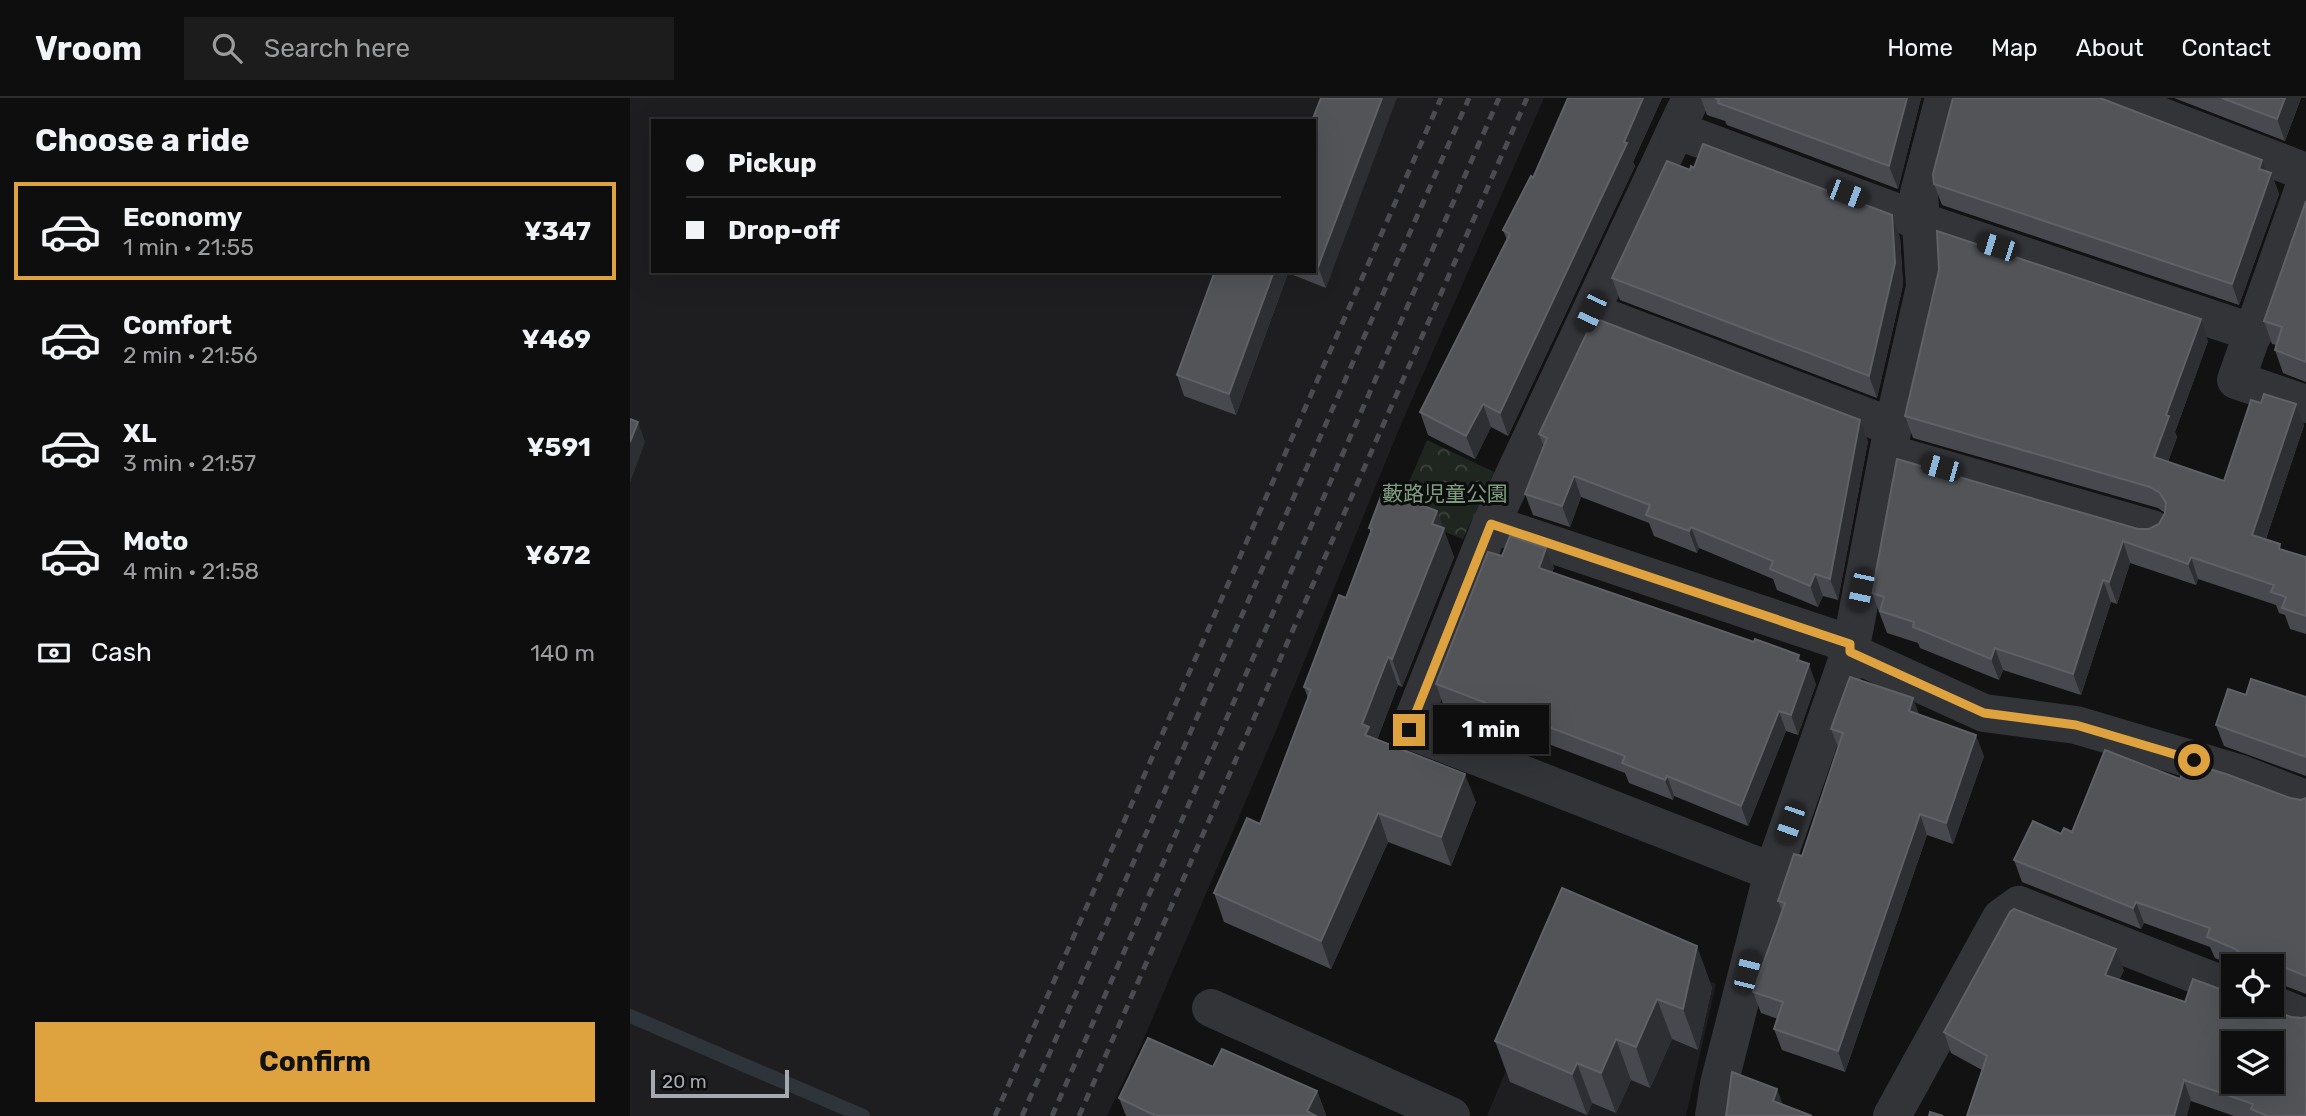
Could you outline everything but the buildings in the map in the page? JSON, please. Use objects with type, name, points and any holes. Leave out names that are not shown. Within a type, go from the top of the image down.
[{"type":"street","points":[[1714,1116],[1721,1073],[1773,872],[1850,648],[1891,440],[1925,287],[1919,193],[1944,98]]},
{"type":"street","points":[[2113,98],[2306,172]]},
{"type":"street","points":[[1773,872],[1409,730],[1491,524],[1684,114],[1920,222],[2254,333]]},
{"type":"street","points":[[2306,182],[2236,380],[2306,404]]},
{"type":"street","points":[[1591,312],[1891,440],[2152,529]]},
{"type":"street","points":[[1491,524],[1850,648],[1984,713],[2076,725],[2241,774],[2306,799]]},
{"type":"street","points":[[1892,1116],[2001,918],[2019,905],[2221,984]]},
{"type":"street","points":[[1210,1007],[1451,1116]]},
{"type":"street","points":[[2284,1009],[2306,1018]]},
{"type":"shaded area","points":[[630,98],[1544,98],[1399,429],[1275,733],[1141,1045],[1107,1116],[630,1116]]},
{"type":"shaded area","points":[[1568,922],[1716,984],[1686,1116],[1487,1116]]},
{"type":"green space","name":"藪路児童公園","points":[[1427,440],[1494,472],[1463,539],[1396,513]]},
{"type":"waterway","points":[[630,1016],[863,1116]]},
{"type":"railway","points":[[995,1116],[1441,98]]},
{"type":"railway","points":[[1022,1116],[1469,98]]},
{"type":"railway","points":[[1052,1116],[1499,98]]},
{"type":"railway","points":[[1079,1116],[1527,98]]},
{"type":"route","points":[[1409,730],[1491,524],[1850,644],[1850,652],[1984,713],[2076,725],[2194,760]]}]
